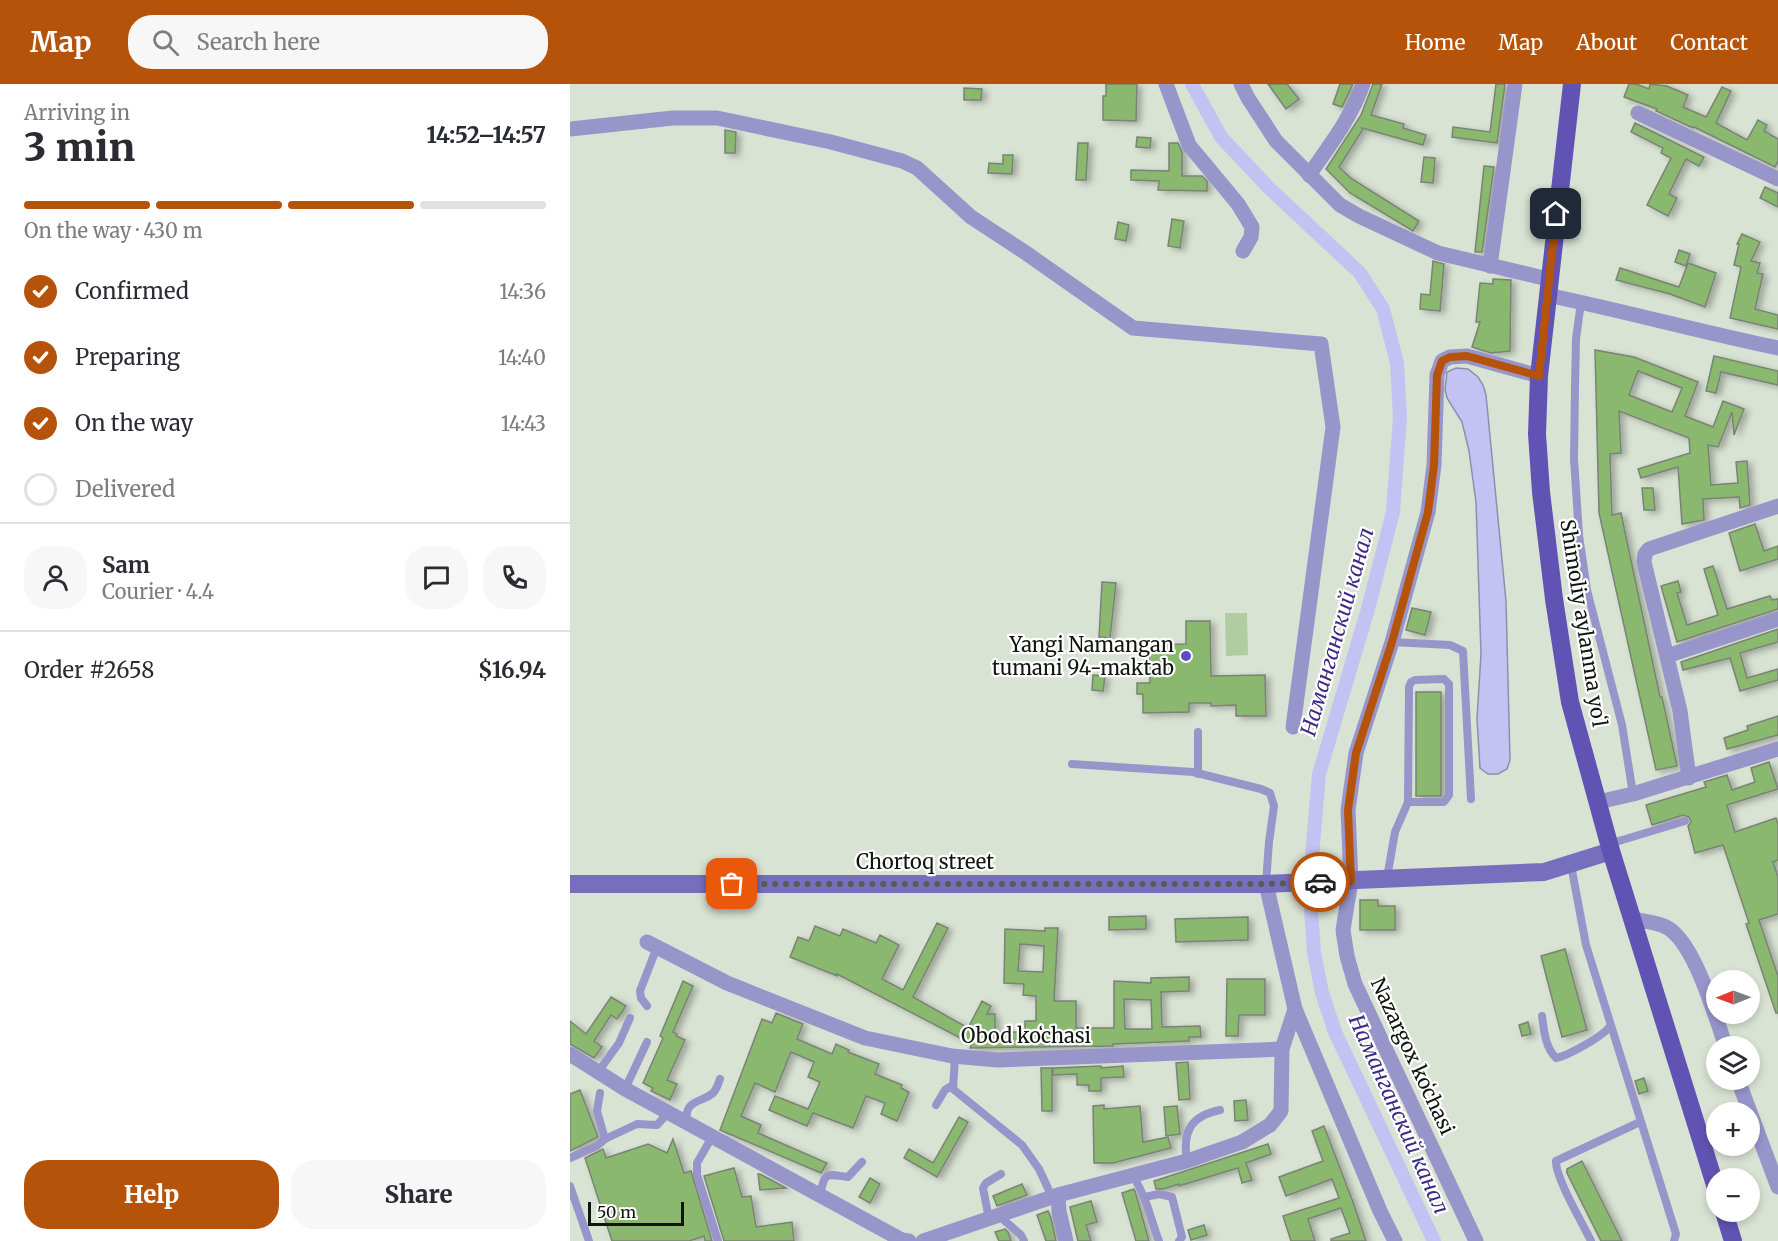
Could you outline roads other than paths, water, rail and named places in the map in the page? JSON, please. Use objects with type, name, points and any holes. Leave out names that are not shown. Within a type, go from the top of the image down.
[{"type":"main road","name":"Shimoliy aylanma yoʻl","points":[[1572,84],[1539,376],[1537,434],[1541,492],[1554,599],[1570,702],[1610,848],[1710,1168]]},
{"type":"main road","name":"Chortoq street","points":[[570,884],[1273,884],[1544,872],[1610,848]]},
{"type":"main road","points":[[1727,1222],[1733,1241]]},
{"type":"street","points":[[1166,84],[1189,145],[1238,204],[1252,226],[1251,237],[1243,251]]},
{"type":"street","points":[[1242,84],[1248,98],[1276,141],[1340,205],[1359,216],[1438,253],[1490,266],[1548,287],[1581,302],[1700,332],[1778,348]]},
{"type":"street","points":[[1309,175],[1344,126],[1356,105],[1363,84]]},
{"type":"street","points":[[1490,266],[1515,84]]},
{"type":"street","points":[[1638,113],[1778,179]]},
{"type":"street","points":[[570,129],[674,118],[717,118],[831,142],[902,161],[917,168],[971,217],[1026,252],[1133,328],[1321,344],[1333,427],[1293,726]]},
{"type":"street","name":"Nazargox koʻchasi","points":[[1476,1241],[1356,984],[1347,956],[1344,930],[1348,810],[1356,753],[1392,642],[1428,512],[1434,465],[1437,375],[1442,361],[1450,357],[1467,356],[1539,376]]},
{"type":"street","points":[[1689,778],[1680,711],[1644,562],[1645,554],[1648,549],[1778,506]]},
{"type":"street","points":[[1667,656],[1778,619]]},
{"type":"street","points":[[1598,802],[1689,778],[1778,749]]},
{"type":"street","points":[[1273,884],[1295,1009],[1395,1241]]},
{"type":"street","points":[[1632,919],[1665,926],[1677,934],[1692,956],[1722,1036]]},
{"type":"street","name":"Obod koʻchasi","points":[[652,944],[727,983],[824,1023],[865,1038],[955,1057],[998,1060],[1282,1049]]},
{"type":"street","points":[[923,1241],[1055,1196],[1187,1161],[1242,1142],[1270,1125],[1281,1111],[1282,1049],[1295,1009]]},
{"type":"street","points":[[570,1053],[625,1089],[820,1195],[887,1237],[909,1241]]},
{"type":"street","points":[[1742,1090],[1778,1187]]},
{"type":"street","points":[[1055,1196],[1066,1241]]},
{"type":"lane","points":[[1581,302],[1576,339],[1575,399],[1579,535],[1587,590],[1622,725],[1634,794]]},
{"type":"lane","points":[[1392,642],[1450,645],[1463,651],[1472,799]]},
{"type":"lane","points":[[1387,880],[1395,832],[1408,802],[1409,687],[1414,680],[1444,679],[1449,684],[1449,795],[1444,802],[1408,802]]},
{"type":"lane","points":[[1198,732],[1198,774]]},
{"type":"lane","points":[[1072,764],[1167,769],[1260,789],[1270,794],[1274,806],[1269,842],[1273,884]]},
{"type":"lane","points":[[1610,848],[1685,821]]},
{"type":"lane","points":[[1571,864],[1586,945],[1676,1234],[1674,1241]]},
{"type":"lane","points":[[647,1006],[641,998],[640,991],[652,944]]},
{"type":"lane","points":[[1542,1016],[1546,1041],[1552,1055],[1556,1058],[1597,1038],[1610,1026]]},
{"type":"lane","points":[[597,1072],[619,1043],[630,1018]]},
{"type":"lane","points":[[625,1089],[647,1042]]},
{"type":"lane","points":[[955,1057],[952,1084],[957,1094],[1022,1145],[1055,1196]]},
{"type":"lane","points":[[687,1123],[689,1107],[694,1102],[712,1094],[717,1089],[720,1079]]},
{"type":"lane","points":[[936,1105],[945,1090],[952,1084]]},
{"type":"lane","points":[[600,1093],[597,1111],[605,1139]]},
{"type":"lane","points":[[1187,1161],[1186,1145],[1194,1120],[1203,1113],[1220,1110]]},
{"type":"lane","points":[[570,1158],[637,1124],[657,1125],[668,1113]]},
{"type":"lane","points":[[1591,1241],[1559,1174],[1556,1161],[1640,1122]]},
{"type":"lane","points":[[712,1137],[697,1163],[698,1174],[718,1241]]},
{"type":"lane","points":[[820,1195],[823,1179],[826,1176],[831,1173],[848,1177],[862,1162]]},
{"type":"lane","points":[[1001,1174],[986,1183],[983,1188],[993,1217],[1021,1235],[1024,1241]]},
{"type":"lane","points":[[1132,1175],[1145,1197],[1159,1241]]},
{"type":"lane","points":[[570,1186],[589,1241]]},
{"type":"lane","points":[[1145,1197],[1159,1194],[1172,1197],[1182,1238],[1179,1241]]},
{"type":"water","points":[[1456,368],[1468,369],[1478,377],[1486,395],[1506,601],[1510,760],[1507,769],[1498,774],[1488,774],[1480,768],[1477,719],[1481,654],[1476,502],[1469,451],[1462,422],[1447,398],[1445,390],[1447,372]]},
{"type":"waterway","name":"Наманганский канал","points":[[1192,84],[1221,137],[1269,188],[1360,273],[1383,309],[1397,363],[1400,417],[1393,512],[1368,609],[1319,774],[1311,869],[1311,910],[1314,952],[1322,993],[1335,1032],[1434,1241]]},
{"type":"place","name":"Yangi Namangan tumani 94-maktab","points":[[1186,656]]}]
